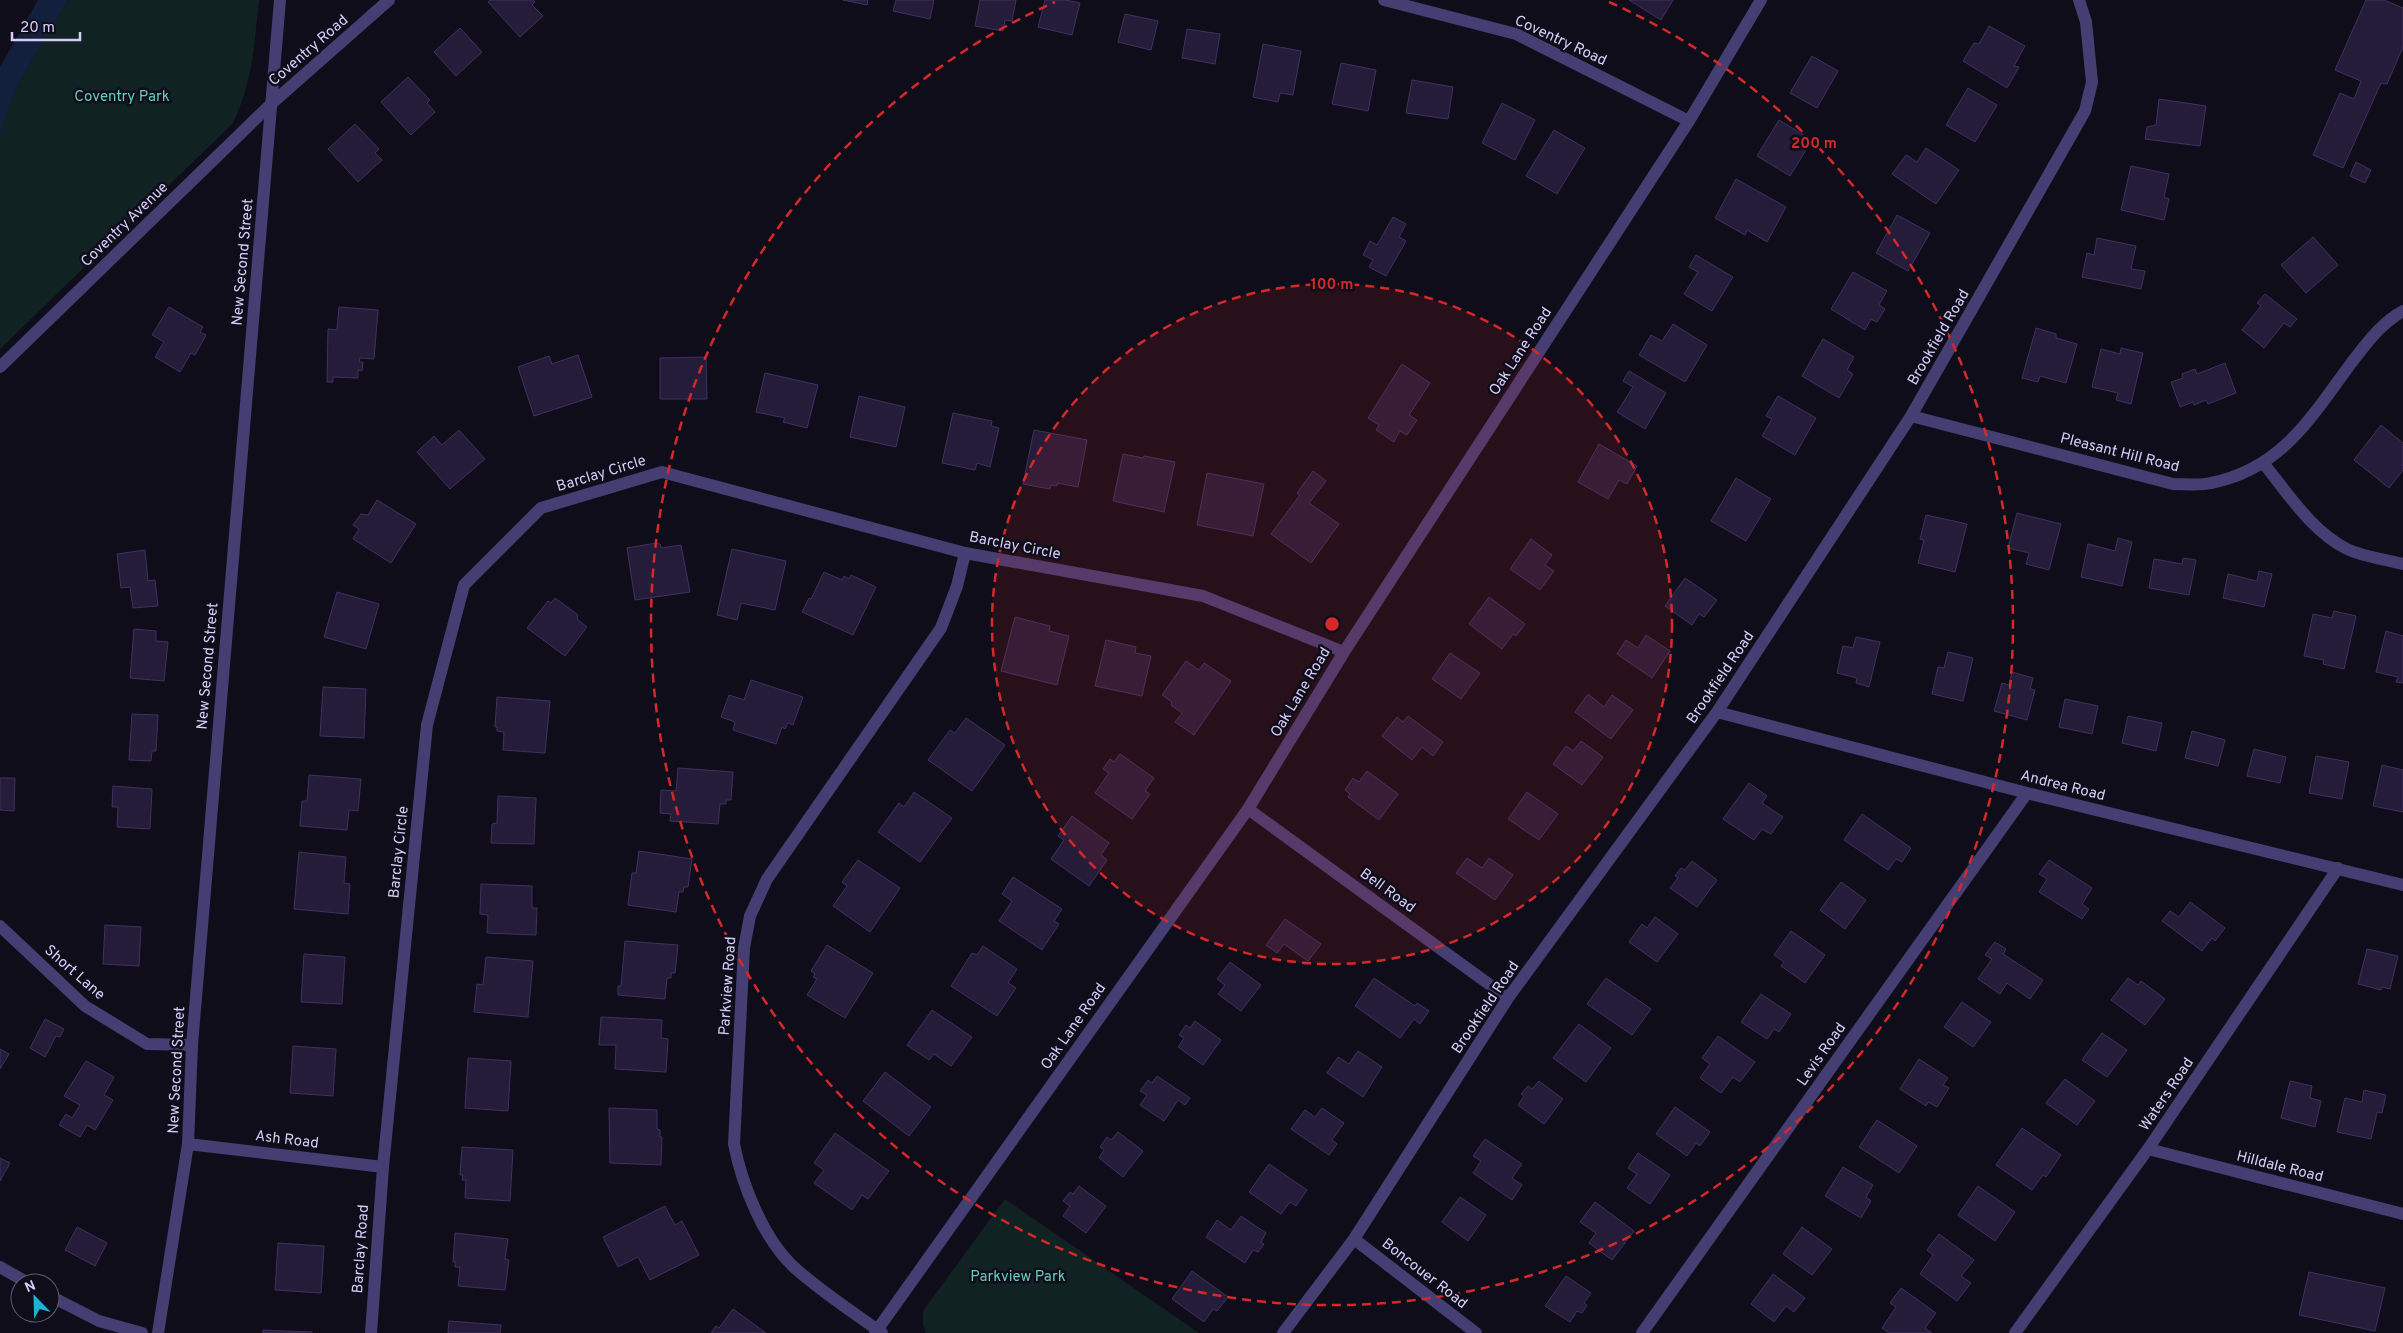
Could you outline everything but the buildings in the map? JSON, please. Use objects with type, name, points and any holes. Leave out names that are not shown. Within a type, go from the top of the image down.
[{"type":"street","name":"New Second Street","points":[[158,1333],[188,1144],[192,1045],[280,0]]},
{"type":"street","name":"Coventry Road","points":[[271,104],[389,0]]},
{"type":"street","name":"Coventry Road","points":[[1384,0],[1516,34],[1689,121]]},
{"type":"street","name":"Oak Lane Road","points":[[878,1332],[1248,809],[1344,652],[1689,121],[1760,0]]},
{"type":"street","name":"Brookfield Road","points":[[1283,1333],[1354,1239],[1508,998],[1717,712],[1911,416],[2085,111],[2092,82],[2086,22],[2079,0]]},
{"type":"street","name":"Coventry Avenue","points":[[0,367],[271,104]]},
{"type":"street","name":"Pleasant Hill Road","points":[[1911,416],[2173,484],[2209,484],[2238,477],[2263,463],[2294,439],[2372,336],[2393,317],[2403,311]]},
{"type":"street","points":[[2263,463],[2308,518],[2328,538],[2348,550],[2403,564]]},
{"type":"street","name":"Barclay Circle","points":[[383,1167],[427,726],[464,585],[541,508],[662,472],[964,553],[1203,596],[1344,652]]},
{"type":"street","name":"Parkview Road","points":[[878,1332],[795,1268],[762,1223],[739,1168],[734,1144],[744,948],[750,916],[767,879],[941,628],[957,586],[964,553]]},
{"type":"street","name":"Andrea Road","points":[[1717,712],[2026,793],[2403,885]]},
{"type":"street","name":"Levis Road","points":[[1642,1333],[2026,793]]},
{"type":"street","name":"Bell Road","points":[[1248,809],[1508,998]]},
{"type":"street","name":"Waters Road","points":[[2015,1333],[2148,1150],[2338,868]]},
{"type":"street","name":"Short Lane","points":[[0,926],[85,1006],[147,1044],[192,1045]]},
{"type":"street","name":"Ash Road","points":[[188,1144],[383,1167]]},
{"type":"street","name":"Hilldale Road","points":[[2148,1150],[2403,1214]]},
{"type":"street","name":"Barclay Road","points":[[371,1333],[383,1167]]},
{"type":"street","name":"Boncouer Road","points":[[1354,1239],[1476,1333]]},
{"type":"street","points":[[60,1301],[100,1321],[142,1333]]},
{"type":"green space","name":"Coventry Park","points":[[68,0],[259,0],[252,63],[240,108],[233,123],[0,349],[0,135],[15,90]]},
{"type":"green space","name":"Parkview Park","points":[[1005,1199],[1199,1333],[926,1333],[923,1325],[923,1311]]},
{"type":"water","points":[[38,0],[68,0],[15,90],[0,135],[0,67]]}]
